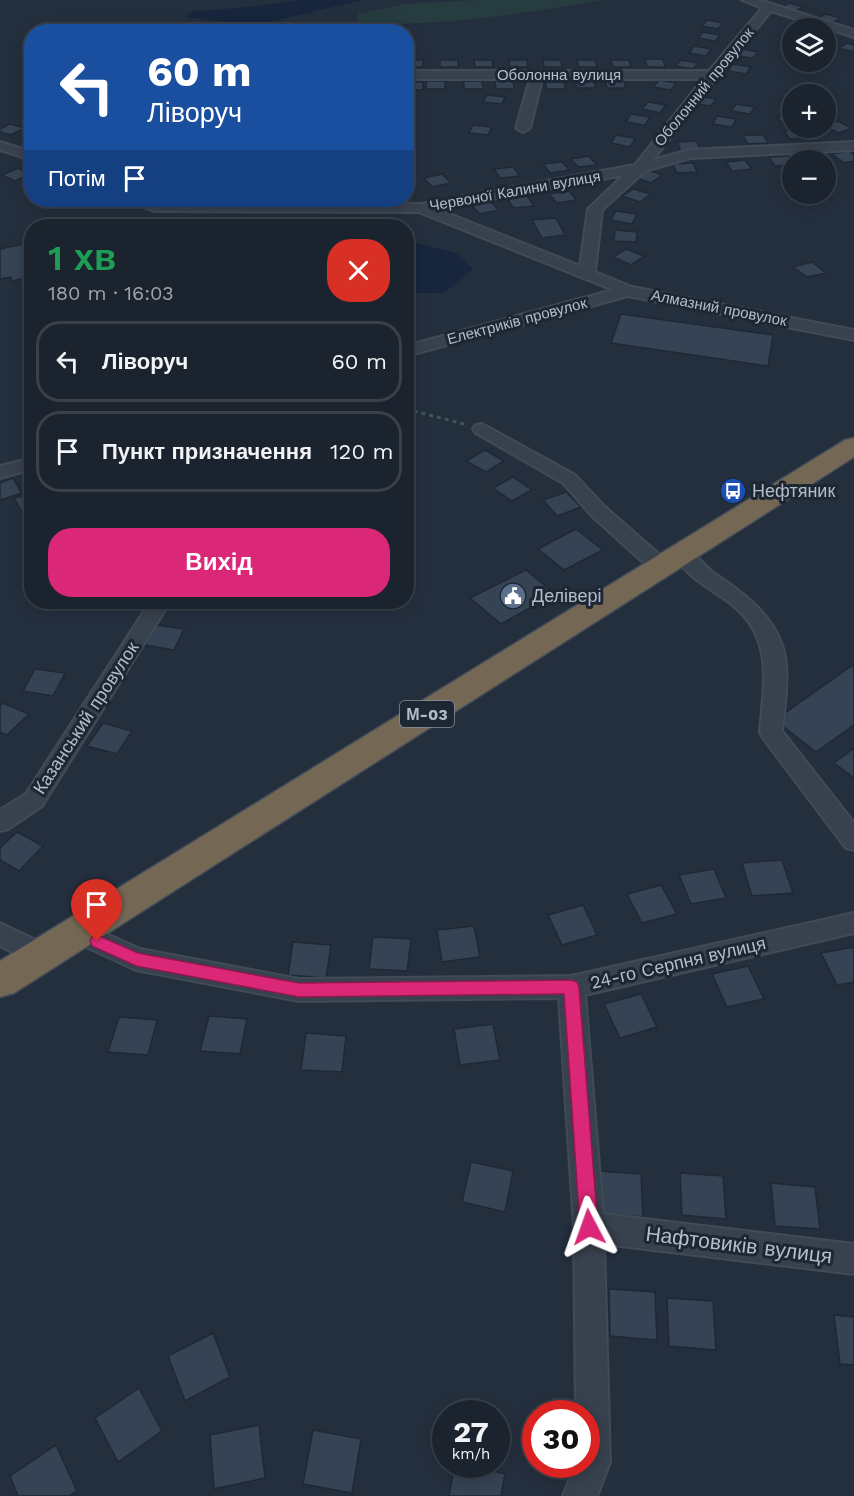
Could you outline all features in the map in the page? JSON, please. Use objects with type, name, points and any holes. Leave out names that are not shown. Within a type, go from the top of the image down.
[{"type":"highway","name":"М-03","points":[[0,981],[854,446]]},
{"type":"street","points":[[748,0],[854,34]]},
{"type":"street","name":"Оболонний провулок","points":[[640,168],[712,75],[769,7]]},
{"type":"street","name":"Оболонна вулиця","points":[[414,75],[712,75]]},
{"type":"street","points":[[523,128],[537,75]]},
{"type":"street","points":[[0,146],[24,154]]},
{"type":"street","name":"Червоної Калини вулиця","points":[[155,207],[421,208],[640,168],[689,154],[854,146]]},
{"type":"street","points":[[587,274],[595,209],[640,168]]},
{"type":"street","name":"Алмазний провулок","points":[[421,208],[628,291],[854,335]]},
{"type":"street","name":"Електриків провулок","points":[[414,349],[628,291]]},
{"type":"street","points":[[482,429],[569,479],[598,511],[672,561],[699,572],[740,600],[766,631],[776,664],[771,732],[854,841]]},
{"type":"street","points":[[0,472],[24,465]]},
{"type":"street","name":"Казанський провулок","points":[[0,822],[34,800],[156,609]]},
{"type":"street","name":"24-го Серпня вулиця","points":[[78,932],[136,959],[299,990],[571,987],[854,923]]},
{"type":"street","points":[[0,934],[41,955]]},
{"type":"street","points":[[571,987],[589,1227],[593,1462],[579,1496]]},
{"type":"street","name":"Нафтовиків вулиця","points":[[589,1227],[854,1259]]},
{"type":"path","points":[[414,411],[482,429]]},
{"type":"green space","points":[[475,0],[603,0],[481,18],[419,23],[358,24],[358,14],[406,4]]},
{"type":"water","points":[[303,0],[363,0],[266,23],[223,22],[186,17],[192,11]]},
{"type":"water","points":[[414,243],[456,253],[473,269],[444,293],[414,293]]},
{"type":"building","points":[[789,3],[803,7],[794,12],[780,8]]},
{"type":"building","points":[[826,14],[841,18],[836,21],[836,18],[817,18]]},
{"type":"building","points":[[707,20],[723,23],[718,29],[702,26]]},
{"type":"building","points":[[703,32],[720,35],[715,41],[698,38]]},
{"type":"building","points":[[847,43],[854,45],[854,52],[838,48]]},
{"type":"building","points":[[694,46],[711,49],[706,56],[689,53]]},
{"type":"building","points":[[741,49],[758,52],[753,58],[736,56]]},
{"type":"building","points":[[645,59],[663,59],[665,67],[647,67]]},
{"type":"building","points":[[414,60],[423,60],[423,67],[414,67]]},
{"type":"building","points":[[440,60],[458,60],[458,67],[440,67]]},
{"type":"building","points":[[474,60],[492,60],[493,67],[475,67]]},
{"type":"building","points":[[509,60],[527,60],[528,67],[510,67]]},
{"type":"building","points":[[543,60],[561,60],[562,67],[544,67]]},
{"type":"building","points":[[577,60],[595,60],[597,67],[579,67]]},
{"type":"building","points":[[611,60],[629,60],[631,67],[613,67]]},
{"type":"building","points":[[681,60],[698,63],[693,69],[675,66]]},
{"type":"building","points":[[733,64],[751,67],[746,74],[728,71]]},
{"type":"building","points":[[594,80],[595,88],[577,88],[575,81]]},
{"type":"building","points":[[659,80],[676,83],[671,90],[653,87]]},
{"type":"building","points":[[426,81],[445,81],[445,89],[426,89]]},
{"type":"building","points":[[464,81],[482,81],[483,89],[464,89]]},
{"type":"building","points":[[495,81],[513,81],[514,89],[496,89]]},
{"type":"building","points":[[605,81],[624,81],[626,88],[607,88]]},
{"type":"building","points":[[414,82],[423,82],[423,90],[414,90]]},
{"type":"building","points":[[545,82],[564,82],[565,89],[547,89]]},
{"type":"building","points":[[487,95],[505,97],[502,104],[483,102]]},
{"type":"building","points":[[698,96],[716,99],[711,106],[693,103]]},
{"type":"building","points":[[648,102],[666,105],[660,113],[642,109]]},
{"type":"building","points":[[736,104],[755,107],[750,114],[731,111]]},
{"type":"building","points":[[631,114],[650,117],[645,125],[626,122]]},
{"type":"building","points":[[717,116],[736,119],[732,127],[713,124]]},
{"type":"building","points":[[838,121],[852,128],[838,133],[836,122]]},
{"type":"building","points":[[10,124],[24,128],[11,135],[0,132],[0,129]]},
{"type":"building","points":[[473,125],[492,127],[488,135],[469,133]]},
{"type":"building","points":[[616,135],[635,138],[630,147],[611,143]]},
{"type":"building","points":[[743,135],[763,135],[768,143],[748,144]]},
{"type":"building","points":[[696,141],[701,150],[681,151],[677,142]]},
{"type":"building","points":[[849,151],[854,155],[854,161],[844,163],[836,157],[836,153]]},
{"type":"building","points":[[589,156],[597,165],[578,167],[571,159]]},
{"type":"building","points":[[782,156],[782,166],[775,166],[769,157]]},
{"type":"building","points":[[745,160],[752,169],[732,171],[726,162]]},
{"type":"building","points":[[562,162],[569,170],[550,173],[543,164]]},
{"type":"building","points":[[693,163],[697,172],[677,173],[673,164]]},
{"type":"building","points":[[513,167],[520,176],[500,178],[494,169]]},
{"type":"building","points":[[18,168],[24,171],[24,177],[15,181],[2,175]]},
{"type":"building","points":[[645,169],[662,175],[651,183],[634,177]]},
{"type":"building","points":[[442,174],[451,183],[432,187],[424,178]]},
{"type":"building","points":[[633,189],[651,194],[640,202],[622,196]]},
{"type":"building","points":[[569,191],[577,200],[557,203],[549,194]]},
{"type":"building","points":[[527,196],[534,206],[514,208],[507,199]]},
{"type":"building","points":[[490,201],[499,210],[480,214],[471,205]]},
{"type":"building","points":[[616,211],[637,214],[632,224],[611,220]]},
{"type":"building","points":[[556,218],[565,235],[542,238],[532,220]]},
{"type":"building","points":[[615,230],[637,232],[636,242],[614,241]]},
{"type":"building","points":[[24,244],[24,279],[12,281],[11,277],[0,279],[0,249]]},
{"type":"building","points":[[626,249],[644,256],[631,265],[613,257]]},
{"type":"building","points":[[812,262],[826,273],[807,277],[793,267]]},
{"type":"building","points":[[621,314],[773,335],[768,366],[611,343]]},
{"type":"building","points":[[485,450],[504,461],[486,472],[466,461]]},
{"type":"building","points":[[513,477],[532,490],[512,501],[493,488]]},
{"type":"building","points":[[13,478],[22,493],[0,500],[0,483]]},
{"type":"building","points":[[566,492],[581,507],[557,516],[543,500]]},
{"type":"building","points":[[24,495],[24,514],[23,514],[14,498]]},
{"type":"building","points":[[576,529],[603,550],[564,570],[538,549]]},
{"type":"building","name":"Делівері","points":[[526,570],[555,594],[501,624],[470,598]]},
{"type":"building","points":[[155,625],[184,629],[174,650],[145,645]]},
{"type":"building","points":[[854,664],[854,725],[816,752],[775,720]]},
{"type":"building","points":[[35,669],[65,673],[53,696],[23,691]]},
{"type":"building","points":[[3,703],[29,714],[7,735],[0,732],[0,706]]},
{"type":"building","points":[[103,723],[132,731],[117,754],[87,746]]},
{"type":"building","points":[[854,748],[854,778],[834,763]]},
{"type":"building","points":[[17,832],[43,846],[19,871],[0,860],[0,848]]},
{"type":"building","points":[[782,860],[793,893],[752,896],[742,863]]},
{"type":"building","points":[[714,869],[726,898],[691,904],[679,875]]},
{"type":"building","points":[[661,885],[677,914],[642,923],[627,894]]},
{"type":"building","points":[[583,905],[597,935],[562,945],[548,915]]},
{"type":"building","points":[[474,926],[480,957],[442,962],[437,930]]},
{"type":"building","points":[[373,937],[411,939],[407,971],[369,969]]},
{"type":"building","points":[[293,942],[331,945],[326,978],[288,975]]},
{"type":"building","points":[[854,947],[854,982],[837,985],[821,953]]},
{"type":"building","points":[[748,966],[764,999],[727,1007],[712,974]]},
{"type":"building","points":[[641,994],[657,1027],[620,1038],[604,1004]]},
{"type":"building","points":[[209,1016],[247,1019],[240,1054],[200,1051]]},
{"type":"building","points":[[119,1017],[157,1020],[148,1055],[108,1052]]},
{"type":"building","points":[[493,1024],[500,1060],[460,1065],[454,1029]]},
{"type":"building","points":[[306,1033],[346,1036],[342,1072],[301,1070]]},
{"type":"building","points":[[471,1162],[513,1171],[505,1212],[462,1202]]},
{"type":"building","points":[[598,1171],[641,1174],[643,1217],[599,1213]]},
{"type":"building","points":[[680,1173],[723,1176],[726,1219],[682,1215]]},
{"type":"building","points":[[771,1183],[815,1187],[820,1229],[775,1226]]},
{"type":"building","points":[[609,1289],[655,1292],[657,1340],[610,1336]]},
{"type":"building","points":[[667,1298],[713,1301],[716,1350],[669,1346]]},
{"type":"building","points":[[834,1315],[854,1317],[854,1365],[840,1364]]},
{"type":"building","points":[[213,1333],[230,1377],[185,1401],[168,1356]]},
{"type":"building","points":[[139,1388],[162,1431],[118,1462],[95,1418]]},
{"type":"building","points":[[259,1425],[265,1478],[214,1489],[210,1435]]},
{"type":"building","points":[[313,1430],[361,1439],[352,1493],[303,1484]]},
{"type":"building","points":[[56,1445],[77,1491],[69,1496],[18,1496],[10,1476]]},
{"type":"building","points":[[452,1478],[504,1478],[501,1496],[449,1496]]},
{"type":"place","name":"Нефтяник","points":[[733,491]]},
{"type":"place","name":"Делівері","points":[[513,596]]},
{"type":"route","points":[[97,941],[136,959],[299,990],[571,987],[589,1227]]}]
